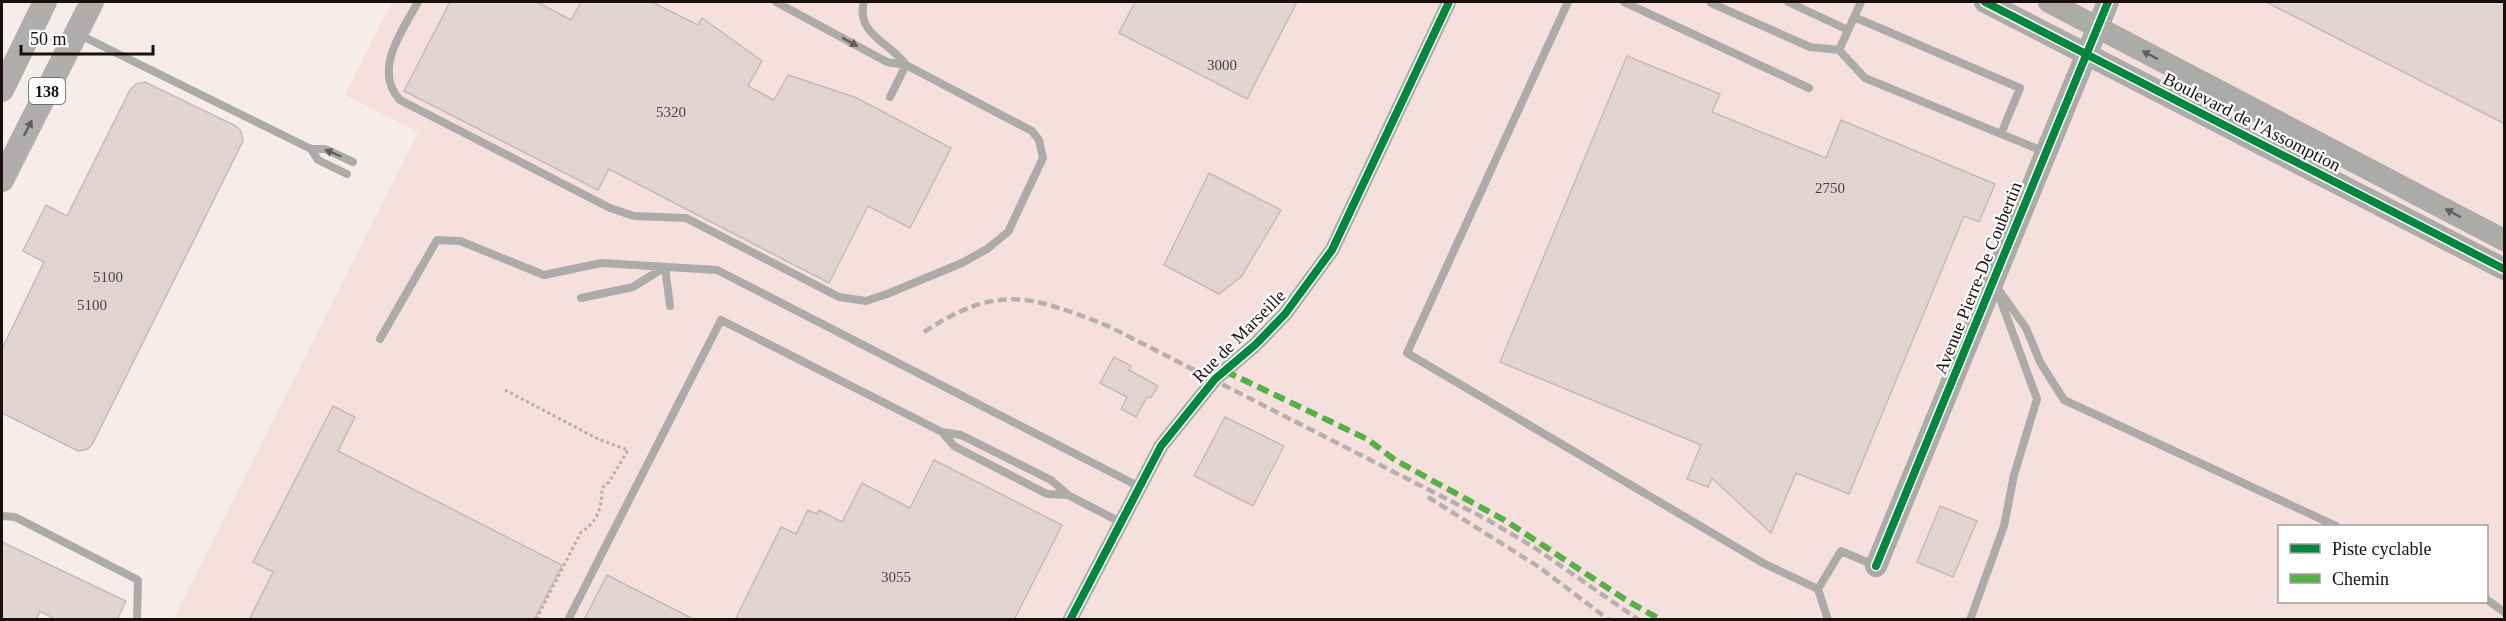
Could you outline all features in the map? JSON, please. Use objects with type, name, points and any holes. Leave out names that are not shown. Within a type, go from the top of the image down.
[{"type":"main road","name":"138","points":[[2,90],[45,2]]},
{"type":"main road","name":"138","points":[[2,180],[92,2]]},
{"type":"street","name":"Rue de Marseille","points":[[1070,620],[1138,486],[1161,446],[1215,379],[1271,331],[1319,272],[1344,228],[1449,2]]},
{"type":"street","name":"Boulevard de l'Assomption","points":[[1985,2],[2505,269]]},
{"type":"street","name":"Boulevard de l'Assomption","points":[[2049,2],[2505,240]]},
{"type":"street","name":"Avenue Pierre-De Coubertin","points":[[1876,566],[2108,2]]},
{"type":"lane","points":[[418,2],[389,61],[391,90],[400,100],[610,208],[634,216],[686,218],[838,297],[853,301],[866,301],[887,294],[962,263],[987,249],[1008,232],[1043,158],[1039,140],[1032,132],[906,65],[887,62],[776,2]]},
{"type":"lane","points":[[864,2],[862,15],[864,25],[882,44],[897,52],[906,65]]},
{"type":"lane","points":[[1568,2],[1407,354],[1763,563],[1818,589],[1828,620]]},
{"type":"lane","points":[[1624,2],[1809,88]]},
{"type":"lane","points":[[1788,2],[1848,30]]},
{"type":"lane","points":[[1839,50],[1861,2]]},
{"type":"lane","points":[[1711,3],[1810,47],[1839,50],[1865,78],[2046,153]]},
{"type":"lane","points":[[1854,17],[2020,88],[2001,134]]},
{"type":"lane","points":[[76,33],[311,149],[325,149],[353,162]]},
{"type":"lane","points":[[890,97],[906,65]]},
{"type":"lane","points":[[311,149],[318,160],[347,174]]},
{"type":"lane","points":[[380,339],[437,240],[460,241],[544,275],[601,263],[717,270],[733,276],[1138,486]]},
{"type":"lane","points":[[581,298],[633,287],[665,267]]},
{"type":"lane","points":[[665,267],[670,306]]},
{"type":"lane","points":[[1993,282],[2026,328],[2040,362],[2064,400],[2334,525]]},
{"type":"lane","points":[[1970,620],[2004,525],[2014,475],[2037,399],[1993,282]]},
{"type":"lane","points":[[568,620],[721,320],[942,432],[961,435],[1051,480],[1068,495],[1120,522]]},
{"type":"lane","points":[[942,432],[954,446],[1047,494],[1068,495]]},
{"type":"lane","points":[[2,516],[15,517],[138,580],[137,620]]},
{"type":"lane","points":[[1818,589],[1840,550],[1876,566]]},
{"type":"lane","points":[[2488,600],[2505,612]]},
{"type":"path","points":[[505,390],[598,439],[628,450],[609,482],[602,488],[602,504],[592,525],[580,532],[536,620]]},
{"type":"shaded area","points":[[392,2],[2504,2],[2504,619],[173,620],[418,132],[345,95]]},
{"type":"building","points":[[450,2],[537,2],[571,20],[581,2],[652,2],[698,25],[702,18],[762,61],[748,86],[774,100],[788,75],[857,98],[951,148],[910,228],[868,206],[829,283],[609,169],[598,190],[404,91]]},
{"type":"building","points":[[1135,2],[1297,2],[1247,99],[1119,33]]},
{"type":"building","points":[[2266,2],[2505,2],[2505,124]]},
{"type":"building","points":[[1627,56],[1720,94],[1712,112],[1826,158],[1841,120],[1995,184],[1979,222],[1964,216],[1849,494],[1796,473],[1771,533],[1712,478],[1708,487],[1687,479],[1701,445],[1500,362]]},
{"type":"building","points":[[145,82],[236,126],[241,131],[243,141],[93,443],[88,449],[78,451],[2,413],[2,349],[44,262],[23,251],[46,205],[67,216],[130,90],[136,84]]},
{"type":"building","points":[[1209,173],[1281,210],[1241,277],[1219,294],[1164,265]]},
{"type":"building","points":[[1114,357],[1131,366],[1129,370],[1158,386],[1151,398],[1147,397],[1136,417],[1121,409],[1127,397],[1100,383]]},
{"type":"building","points":[[333,406],[355,417],[338,451],[562,565],[534,620],[249,620],[273,572],[253,562]]},
{"type":"building","points":[[1225,417],[1284,446],[1253,506],[1194,476]]},
{"type":"building","points":[[934,460],[1062,525],[1014,620],[735,620],[781,527],[796,534],[808,510],[817,514],[819,510],[842,522],[862,483],[910,508]]},
{"type":"building","points":[[1940,506],[1977,521],[1953,577],[1917,562]]},
{"type":"building","points":[[2,542],[126,601],[117,620],[56,620],[40,611],[36,620],[2,620]]},
{"type":"building","points":[[607,575],[695,620],[584,620]]},
{"type":"railway","points":[[924,332],[973,306],[994,301],[1014,299],[1035,302],[1081,315],[1108,326],[1488,520],[1535,548],[1639,620]]},
{"type":"railway","points":[[1428,497],[1539,567],[1609,620]]},
{"type":"marked path","points":[[1225,371],[1367,439],[1395,460],[1506,521],[1626,600],[1661,620]]},
{"type":"cycle path","points":[[1070,620],[1161,446],[1215,379],[1255,345],[1285,314],[1332,250],[1449,2]]},
{"type":"cycle path","points":[[1985,2],[2504,269]]},
{"type":"cycle path","points":[[1876,566],[2108,2]]}]
